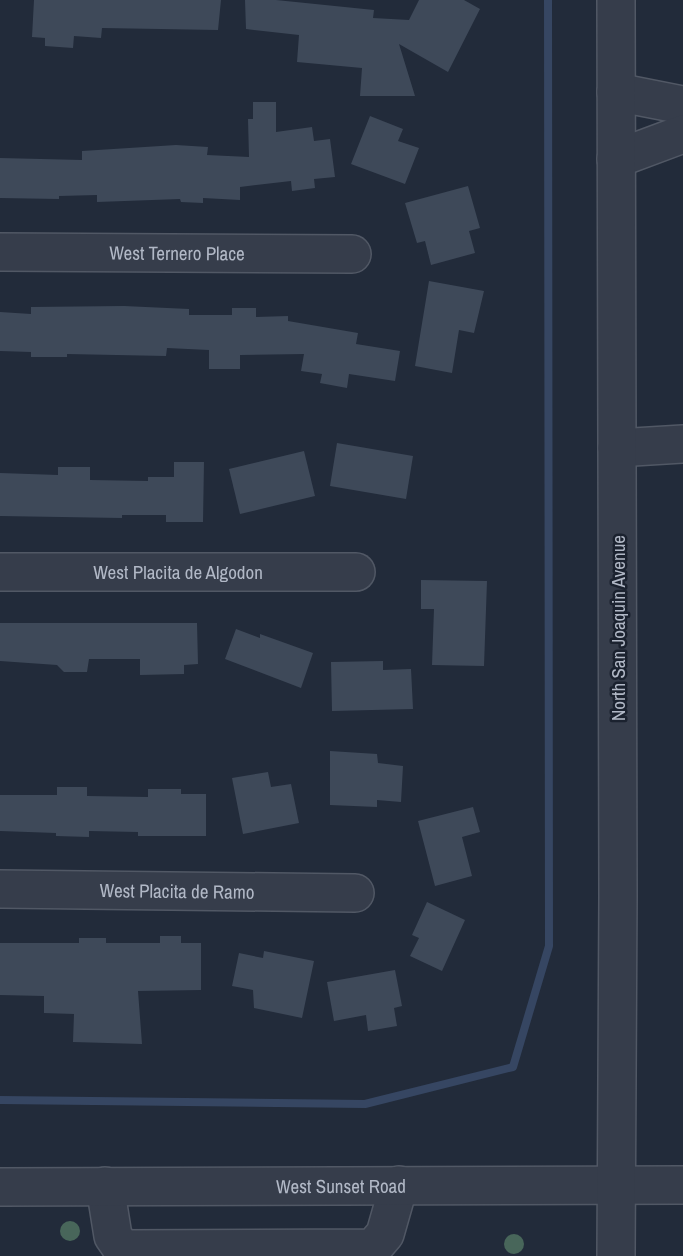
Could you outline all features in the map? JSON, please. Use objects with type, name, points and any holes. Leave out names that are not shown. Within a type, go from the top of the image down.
[{"type":"street","name":"North San Joaquin Avenue","points":[[616,0],[616,1256]]},
{"type":"street","points":[[616,92],[683,105]]},
{"type":"street","points":[[616,159],[683,134]]},
{"type":"street","name":"West Ternero Place","points":[[0,252],[352,254]]},
{"type":"street","points":[[617,448],[683,444]]},
{"type":"street","name":"West Placita de Algodon","points":[[0,572],[356,572]]},
{"type":"street","name":"West Placita de Ramo","points":[[0,889],[355,893]]},
{"type":"street","points":[[105,1186],[113,1236],[122,1249],[373,1248],[385,1234],[400,1185]]},
{"type":"street","name":"West Sunset Road","points":[[0,1186],[683,1185]]},
{"type":"building","points":[[34,0],[221,0],[218,30],[102,28],[101,38],[74,36],[73,48],[45,46],[45,38],[32,37]]},
{"type":"building","points":[[245,0],[276,0],[374,10],[373,18],[409,20],[419,0],[464,0],[480,9],[448,72],[399,44],[415,96],[360,96],[362,68],[297,62],[299,35],[246,29]]},
{"type":"building","points":[[253,102],[276,102],[276,132],[312,127],[314,141],[330,139],[335,177],[314,179],[315,188],[292,191],[291,181],[240,187],[240,200],[203,198],[203,203],[181,202],[180,199],[97,202],[97,195],[59,196],[59,199],[0,198],[0,158],[82,160],[82,151],[176,145],[208,147],[207,155],[249,157],[248,119],[253,119]]},
{"type":"building","points":[[370,116],[403,129],[398,141],[419,148],[405,184],[351,164]]},
{"type":"building","points":[[468,186],[480,228],[469,231],[475,253],[431,265],[425,241],[417,243],[405,203]]},
{"type":"building","points":[[429,281],[484,291],[474,333],[459,330],[452,373],[415,366]]},
{"type":"building","points":[[124,306],[189,309],[189,315],[232,315],[232,308],[256,308],[256,317],[288,316],[288,321],[358,333],[356,344],[400,351],[395,381],[349,374],[347,388],[320,383],[322,374],[301,371],[304,354],[240,355],[240,369],[209,369],[209,350],[167,348],[166,356],[67,354],[67,357],[31,357],[31,352],[0,351],[0,312],[31,314],[31,307]]},
{"type":"building","points":[[337,443],[413,456],[406,499],[330,486]]},
{"type":"building","points":[[304,451],[315,496],[240,514],[229,469]]},
{"type":"building","points":[[174,462],[204,462],[203,522],[166,522],[166,515],[122,515],[122,518],[0,516],[0,473],[58,475],[58,467],[90,467],[90,480],[148,481],[148,477],[174,477]]},
{"type":"building","points":[[421,580],[487,581],[484,666],[432,665],[434,609],[421,609]]},
{"type":"building","points":[[0,623],[197,623],[198,664],[184,665],[184,674],[140,675],[140,659],[89,659],[87,672],[64,672],[57,665],[0,661]]},
{"type":"building","points":[[236,629],[260,638],[260,634],[313,653],[301,688],[225,659]]},
{"type":"building","points":[[383,661],[383,670],[411,669],[413,709],[332,711],[331,662]]},
{"type":"building","points":[[330,751],[377,754],[378,763],[403,766],[401,802],[377,800],[377,807],[330,805]]},
{"type":"building","points":[[268,772],[271,787],[291,784],[299,823],[243,834],[232,778]]},
{"type":"building","points":[[57,787],[87,787],[87,796],[148,797],[148,789],[181,789],[181,794],[206,794],[206,836],[138,836],[138,832],[89,831],[89,837],[0,831],[0,795],[57,795]]},
{"type":"building","points":[[473,807],[480,832],[462,837],[472,876],[435,886],[418,821]]},
{"type":"building","points":[[427,902],[465,920],[442,971],[410,956],[419,938],[412,935]]},
{"type":"building","points":[[160,936],[181,936],[181,943],[201,943],[201,990],[138,991],[142,1044],[73,1042],[74,1014],[44,1013],[44,996],[0,995],[0,943],[79,943],[79,938],[106,938],[106,943],[160,943]]},
{"type":"building","points":[[264,951],[314,961],[302,1018],[254,1008],[253,990],[232,986],[239,953],[263,958]]},
{"type":"building","points":[[395,970],[402,1006],[394,1008],[397,1026],[368,1031],[366,1015],[334,1021],[327,982]]},
{"type":"waterway","points":[[0,1100],[365,1104],[513,1067],[549,946],[548,0]]}]
